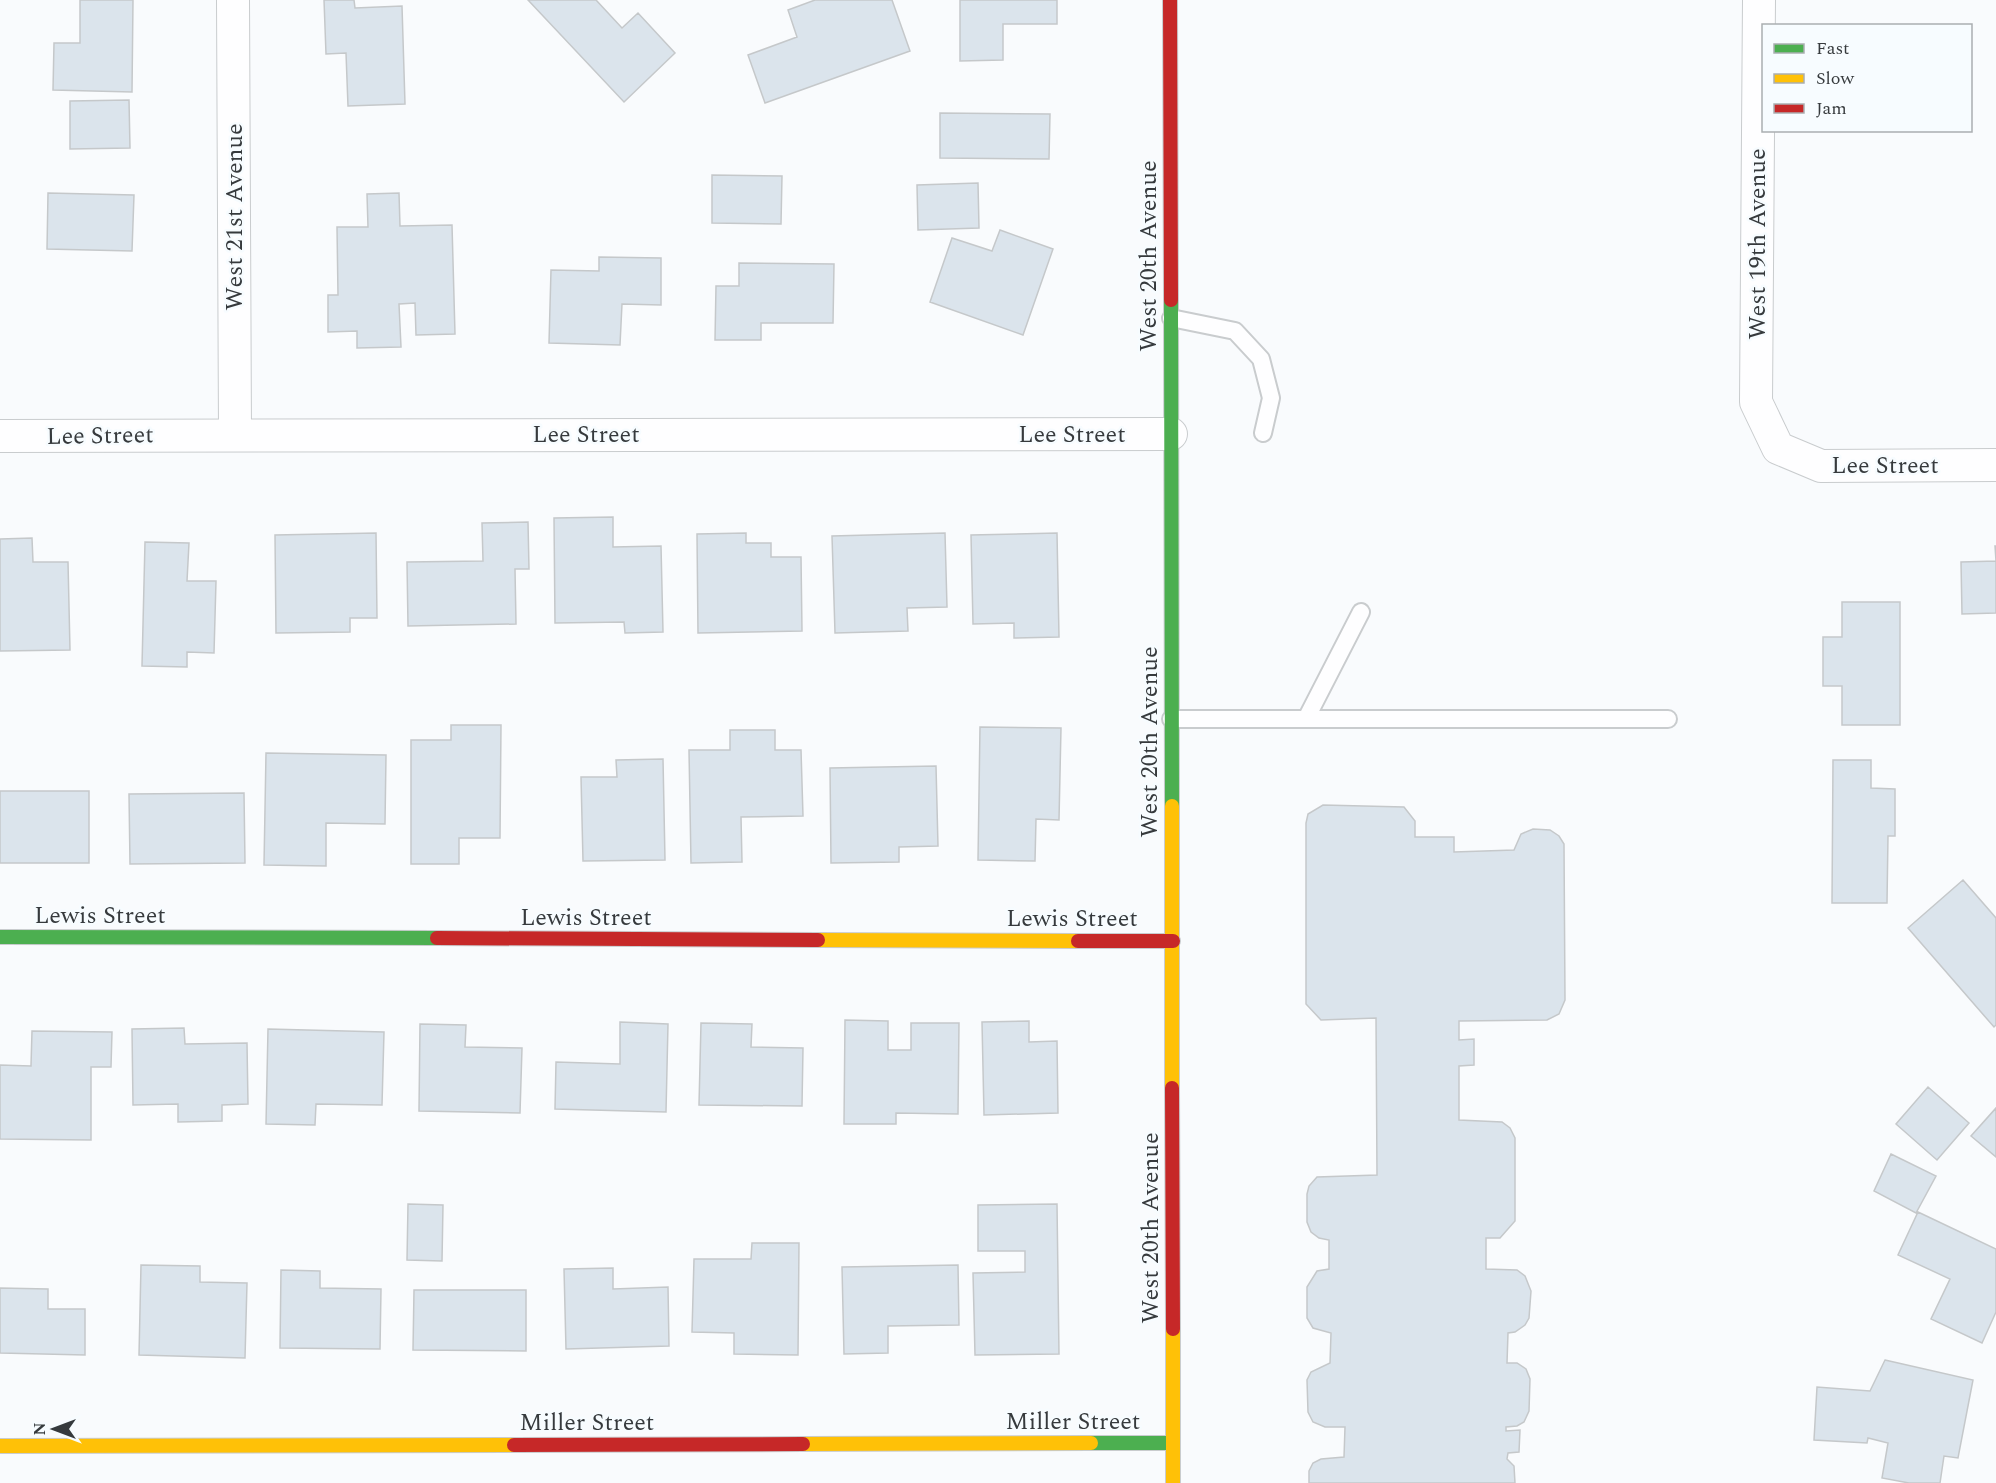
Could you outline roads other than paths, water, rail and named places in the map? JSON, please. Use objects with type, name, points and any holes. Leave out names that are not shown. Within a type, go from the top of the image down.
[{"type":"street","name":"West 21st Avenue","points":[[233,0],[235,433]]},
{"type":"street","name":"West 20th Avenue","points":[[1170,0],[1173,1483]]},
{"type":"street","name":"West 19th Avenue","points":[[1759,0],[1756,402],[1778,448]]},
{"type":"street","name":"Lee Street","points":[[0,435],[1171,434]]},
{"type":"street","name":"Lee Street","points":[[1778,448],[1821,466],[1996,465]]},
{"type":"street","name":"Lewis Street","points":[[0,937],[1173,941]]},
{"type":"street","name":"Miller Street","points":[[0,1446],[1173,1443]]},
{"type":"lane","points":[[1171,318],[1235,331],[1261,359],[1271,398],[1263,433]]},
{"type":"lane","points":[[1305,719],[1361,612]]},
{"type":"lane","points":[[1171,719],[1668,719]]}]
